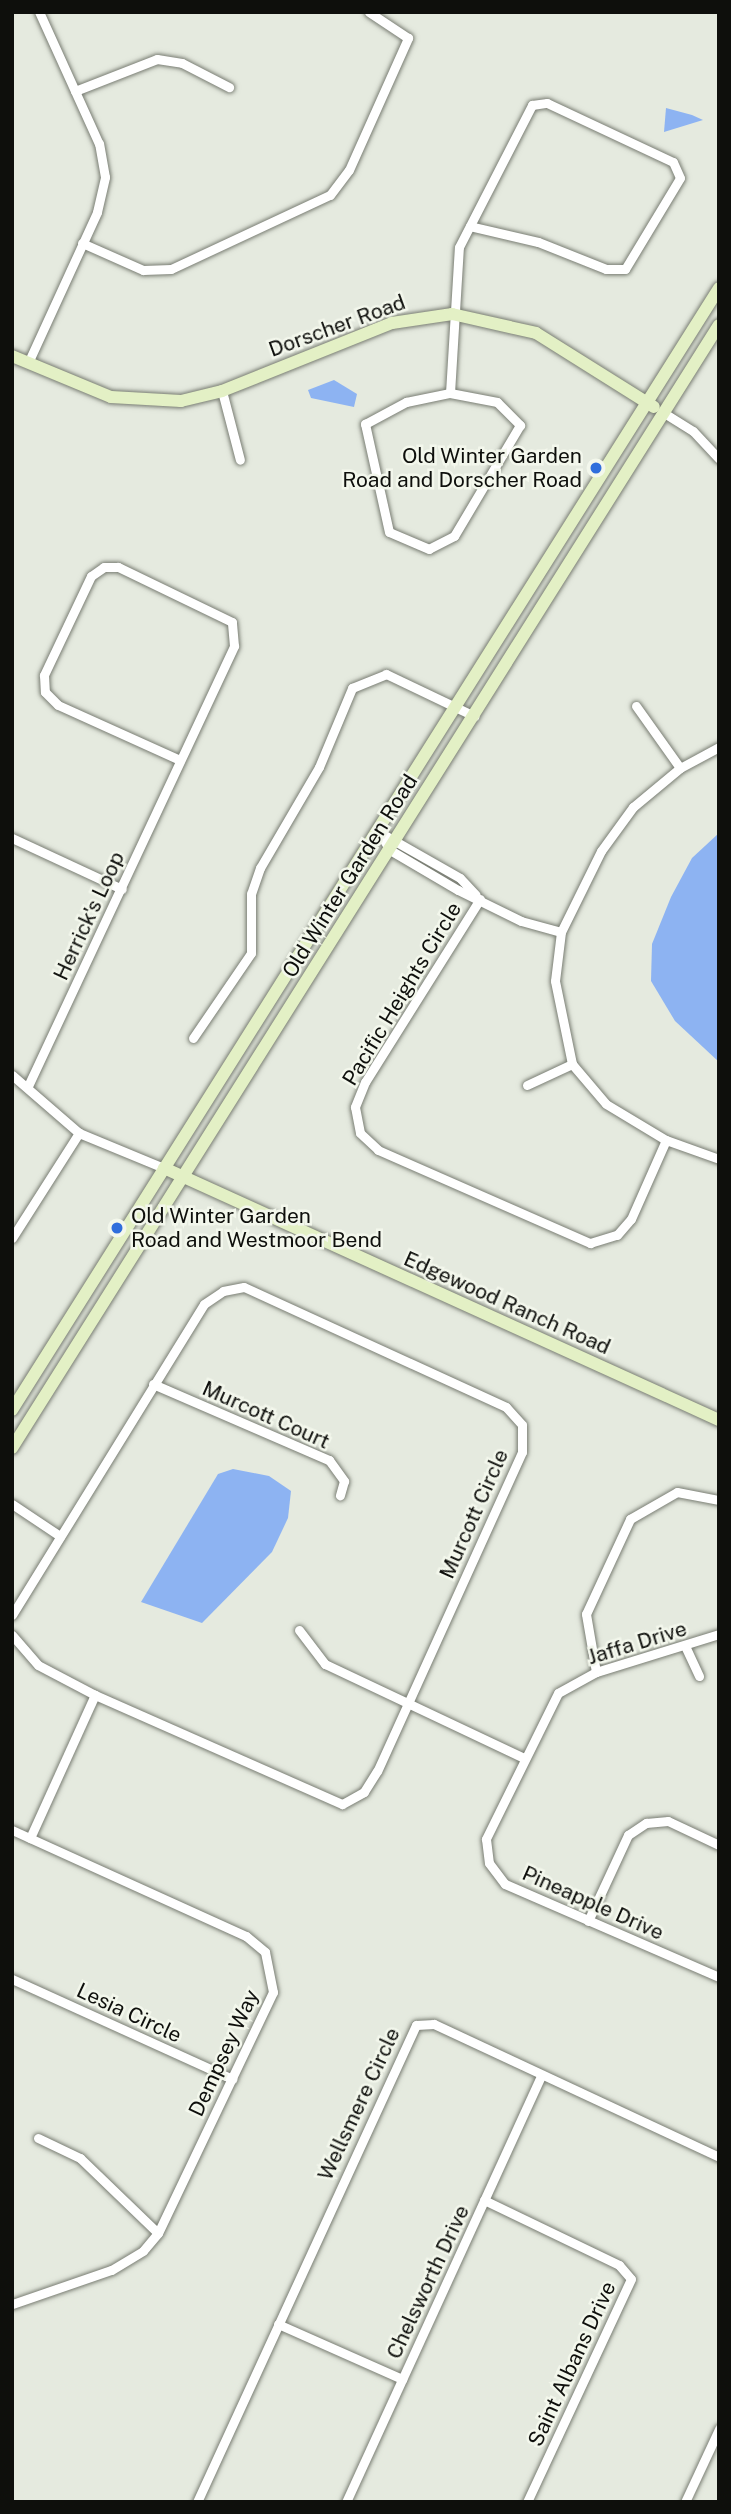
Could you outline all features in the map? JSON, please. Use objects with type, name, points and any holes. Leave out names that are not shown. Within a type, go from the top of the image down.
[{"type":"main road","name":"Old Winter Garden Road","points":[[12,1410],[379,832],[719,288]]},
{"type":"main road","name":"Dorscher Road","points":[[12,356],[93,392],[133,401],[181,401],[222,391],[392,323],[452,313],[536,333],[664,413]]},
{"type":"main road","name":"Old Winter Garden Road","points":[[12,1448],[719,324]]},
{"type":"main road","name":"Edgewood Ranch Road","points":[[164,1168],[719,1420]]},
{"type":"street","points":[[28,363],[82,243],[105,177],[99,144],[39,12]]},
{"type":"street","points":[[82,243],[143,270],[170,269],[330,195],[349,170],[408,38],[369,12]]},
{"type":"street","points":[[75,90],[157,59],[183,62],[229,87]]},
{"type":"street","points":[[450,393],[453,272],[470,226],[532,105],[547,103],[673,163],[680,178],[625,269],[606,269],[529,240],[470,226]]},
{"type":"street","points":[[222,391],[240,460]]},
{"type":"street","points":[[450,393],[497,402],[520,425],[454,536],[429,549],[389,532],[365,424],[406,402],[450,393]]},
{"type":"street","points":[[664,413],[693,431],[719,459]]},
{"type":"street","name":"Herrick's Loop","points":[[29,1086],[234,646],[232,622],[118,567],[104,567],[85,588],[44,676],[45,692],[58,705],[180,760]]},
{"type":"street","points":[[193,1038],[251,953],[251,894],[260,868],[319,767],[352,688],[386,674],[474,716]]},
{"type":"street","points":[[636,706],[680,768]]},
{"type":"street","points":[[719,747],[680,768],[633,807],[582,883],[561,932],[555,981],[572,1064],[606,1104],[666,1140],[719,1159]]},
{"type":"street","points":[[379,832],[393,844],[460,878],[480,899],[521,921],[561,932]]},
{"type":"street","points":[[12,838],[122,889]]},
{"type":"street","name":"Pacific Heights Circle","points":[[480,899],[365,1082],[355,1107],[360,1133],[378,1150],[590,1243],[617,1235],[631,1219],[666,1140]]},
{"type":"street","points":[[527,1086],[572,1064]]},
{"type":"street","points":[[12,1075],[29,1086],[79,1133],[164,1168]]},
{"type":"street","points":[[12,1238],[79,1133]]},
{"type":"street","name":"Murcott Circle","points":[[12,1615],[204,1304],[244,1287],[506,1407],[522,1425],[522,1452],[408,1704],[364,1792],[342,1804],[95,1695],[38,1665],[12,1635]]},
{"type":"street","name":"Murcott Court","points":[[153,1384],[329,1460],[344,1481],[340,1495]]},
{"type":"street","points":[[596,1672],[586,1614],[629,1519],[677,1492],[719,1500]]},
{"type":"street","points":[[12,1504],[60,1536]]},
{"type":"street","points":[[299,1630],[325,1664],[522,1757]]},
{"type":"street","name":"Jaffa Drive","points":[[522,1757],[558,1693],[596,1672],[686,1648],[719,1634]]},
{"type":"street","points":[[686,1648],[699,1676]]},
{"type":"street","points":[[30,1838],[95,1695]]},
{"type":"street","name":"Pineapple Drive","points":[[522,1757],[486,1839],[489,1863],[505,1884],[719,1977]]},
{"type":"street","points":[[588,1921],[628,1835],[646,1823],[668,1821],[719,1845]]},
{"type":"street","name":"Dempsey Way","points":[[12,1830],[246,1936],[265,1952],[273,1992],[158,2232],[143,2251],[111,2270],[12,2304]]},
{"type":"street","name":"Lesia Circle","points":[[12,1979],[232,2079]]},
{"type":"street","name":"Wellsmere Circle","points":[[197,2502],[416,2025],[434,2024],[719,2157]]},
{"type":"street","name":"Chelsworth Drive","points":[[346,2502],[541,2076]]},
{"type":"street","points":[[38,2138],[80,2158],[158,2232]]},
{"type":"street","name":"Saint Albans Drive","points":[[484,2200],[619,2265],[631,2278],[527,2502]]},
{"type":"street","points":[[278,2324],[402,2379]]},
{"type":"street","points":[[685,2502],[719,2429]]},
{"type":"water","points":[[666,108],[692,115],[703,120],[664,132]]},
{"type":"water","points":[[334,380],[357,394],[354,407],[311,398],[308,390]]},
{"type":"water","points":[[719,833],[719,1062],[675,1021],[651,981],[652,944],[671,897],[692,858]]},
{"type":"water","points":[[233,1469],[269,1476],[291,1491],[288,1518],[272,1552],[202,1623],[141,1602],[218,1474]]},
{"type":"place","name":"Old Winter Garden Road and Dorscher Road","points":[[596,468]]},
{"type":"place","name":"Old Winter Garden Road and Westmoor Bend","points":[[117,1228]]}]
